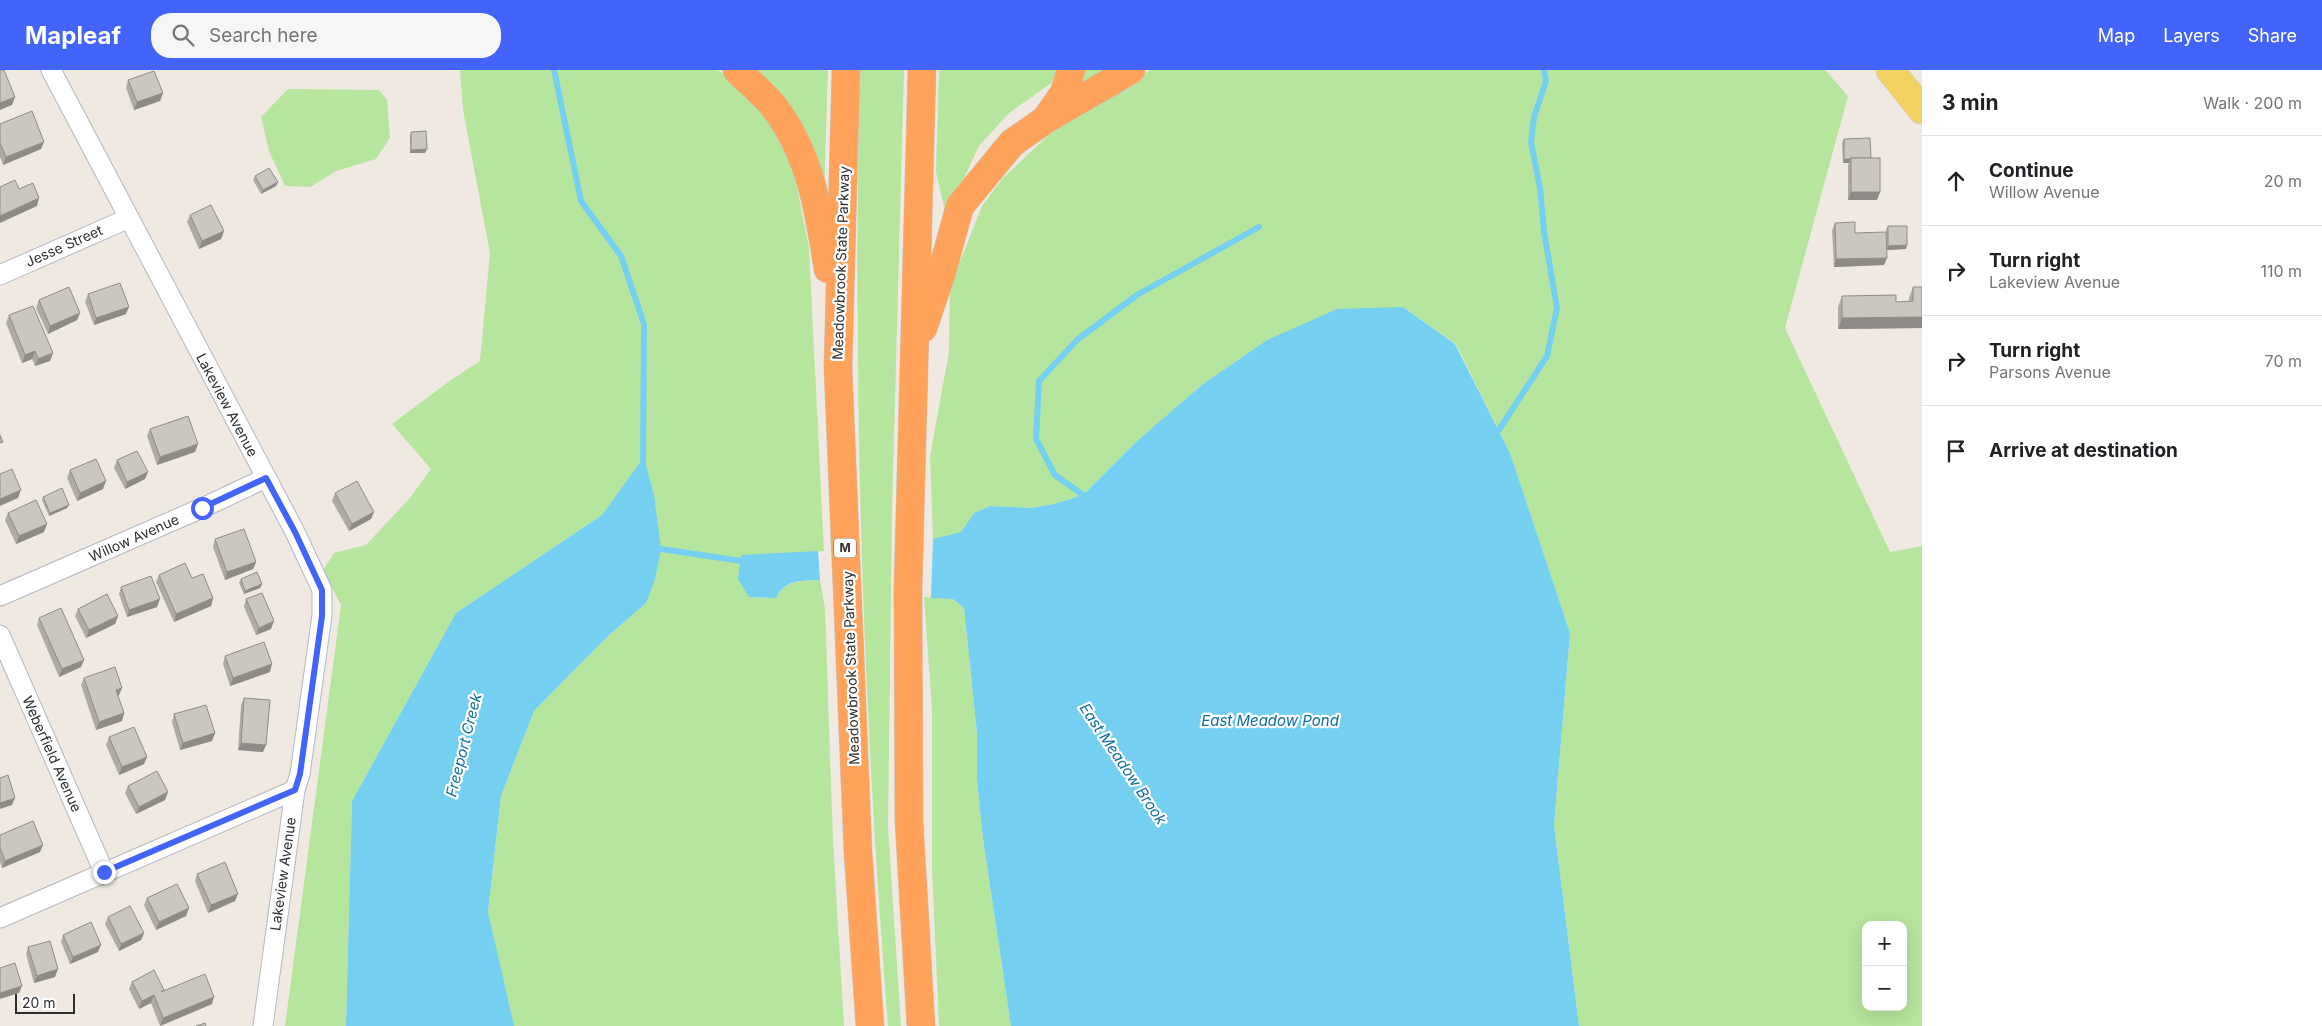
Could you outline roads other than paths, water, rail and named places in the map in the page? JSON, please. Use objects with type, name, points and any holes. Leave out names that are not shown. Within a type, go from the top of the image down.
[{"type":"highway","points":[[737,70],[775,107],[798,146],[816,195],[838,332]]},
{"type":"highway","name":"Meadowbrook State Parkway","points":[[846,70],[838,377],[858,843],[870,1026]]},
{"type":"highway","points":[[921,1026],[909,821],[908,589],[922,70]]},
{"type":"highway","points":[[1045,120],[1064,92],[1071,70]]},
{"type":"highway","points":[[914,353],[941,275],[960,206],[1012,143],[1045,120],[1131,70]]},
{"type":"main road","points":[[1890,70],[1922,110]]},
{"type":"street","name":"Lakeview Avenue","points":[[51,70],[295,532],[322,590],[322,616],[300,774],[295,790],[263,1026]]},
{"type":"street","name":"Jesse Street","points":[[0,274],[129,218]]},
{"type":"street","name":"Willow Avenue","points":[[0,596],[266,478]]},
{"type":"street","name":"Weberfield Avenue","points":[[0,635],[104,872]]},
{"type":"street","points":[[0,918],[295,790]]},
{"type":"water","name":"East Meadow Pond","points":[[1403,307],[1455,344],[1510,453],[1570,633],[1554,825],[1579,1026],[1011,1026],[983,839],[977,779],[977,733],[964,608],[953,599],[931,598],[933,539],[961,532],[974,513],[990,506],[1031,508],[1054,504],[1083,495],[1138,440],[1203,384],[1267,340],[1337,309]]},
{"type":"water","name":"Freeport Creek","points":[[644,457],[654,495],[661,549],[655,579],[646,603],[607,637],[534,711],[501,796],[488,912],[514,1026],[346,1026],[352,801],[456,613],[602,515]]},
{"type":"water","points":[[818,551],[820,580],[789,584],[784,587],[776,598],[749,597],[738,579],[741,555]]},
{"type":"waterway","name":"East Meadow Brook","points":[[554,70],[581,201],[621,256],[644,324],[643,464]]},
{"type":"waterway","points":[[1495,436],[1547,356],[1557,308],[1544,232],[1540,188],[1531,142],[1534,117],[1546,81],[1544,70]]},
{"type":"waterway","points":[[1085,502],[1083,495],[1055,475],[1036,439],[1039,381],[1077,340],[1137,295],[1259,227]]},
{"type":"waterway","points":[[661,549],[748,562]]}]
